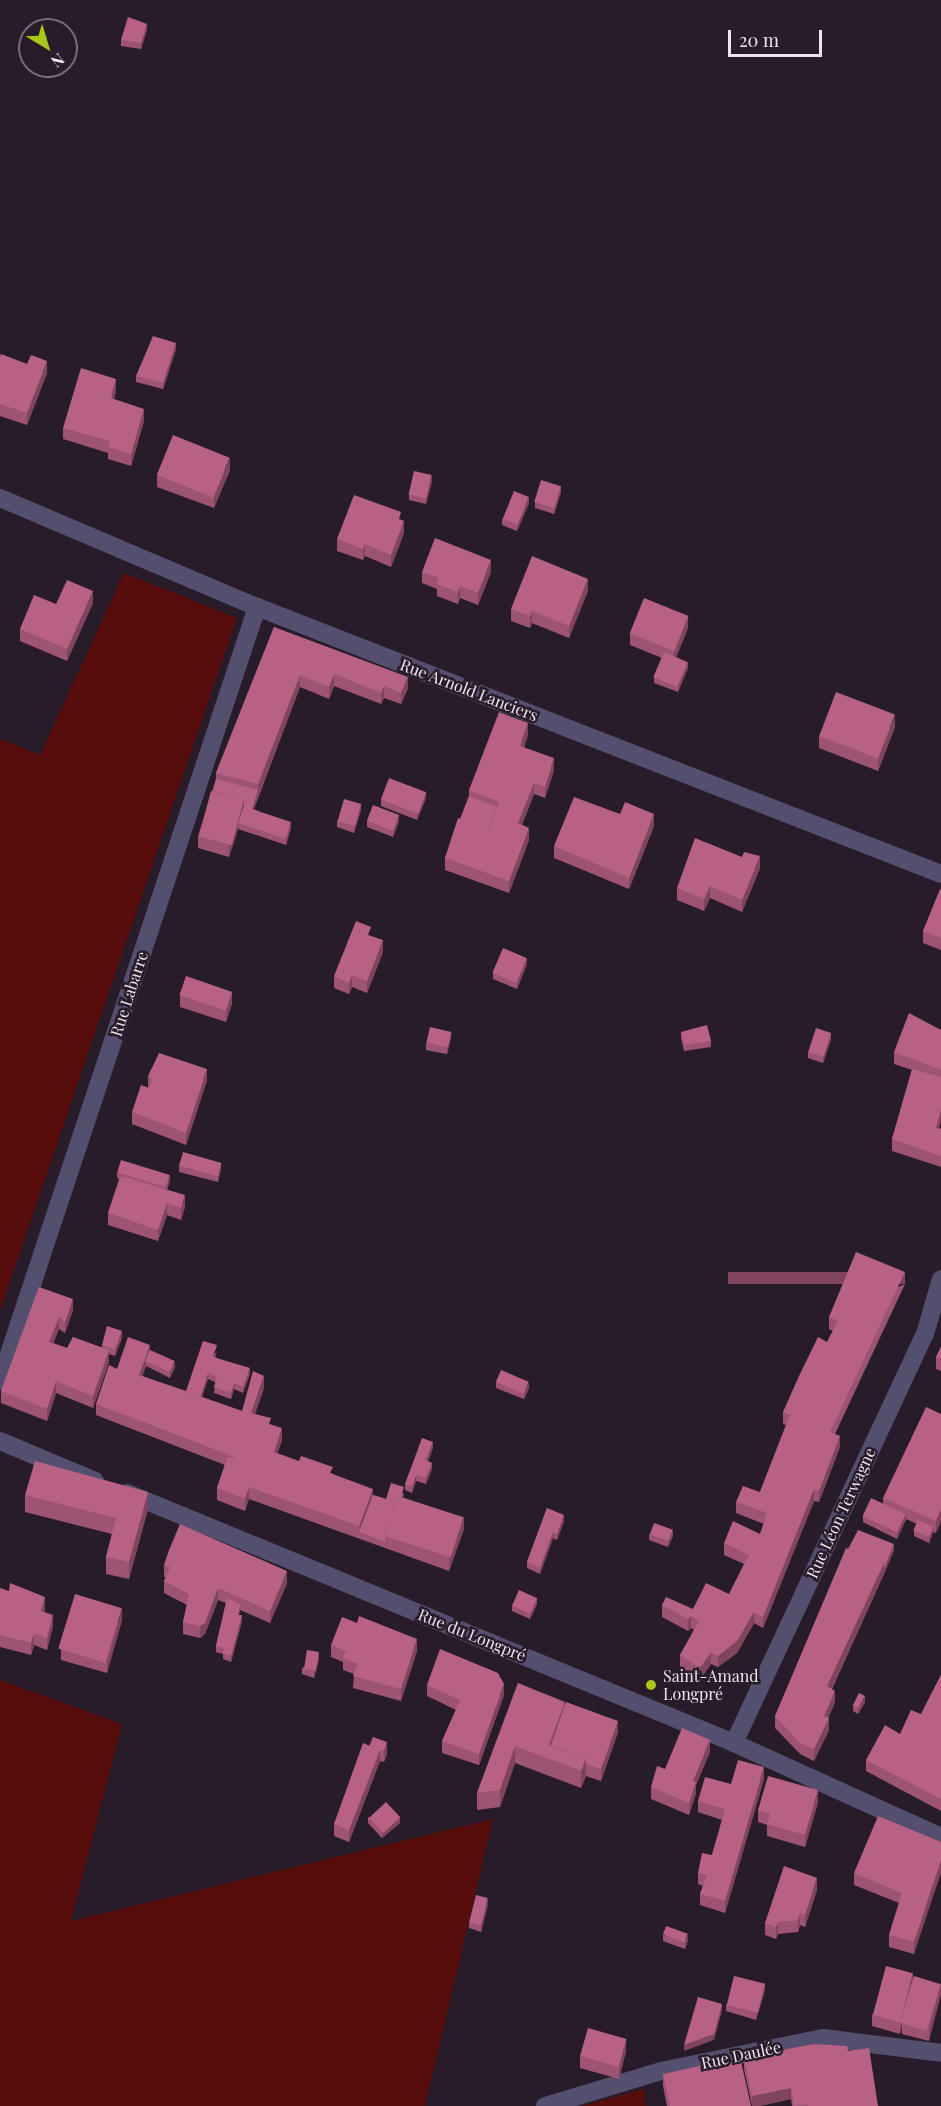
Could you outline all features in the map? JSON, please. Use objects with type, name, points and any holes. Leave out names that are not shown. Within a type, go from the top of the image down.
[{"type":"street","name":"Rue Arnold Lanciers","points":[[0,498],[257,607],[941,874]]},
{"type":"street","name":"Rue Labarre","points":[[0,1382],[257,607]]},
{"type":"street","name":"Rue Léon Terwagne","points":[[734,1743],[925,1334],[941,1280]]},
{"type":"street","name":"Rue du Longpré","points":[[0,1441],[734,1743],[941,1837]]},
{"type":"street","name":"Rue Daulée","points":[[545,2106],[661,2071],[823,2038],[941,2053]]},
{"type":"shaded area","points":[[124,573],[237,618],[0,1311],[0,739],[40,755]]},
{"type":"shaded area","points":[[0,1680],[122,1724],[71,1921],[493,1819],[425,2106],[0,2106]]},
{"type":"shaded area","points":[[644,2089],[646,2106],[582,2106]]},
{"type":"building","points":[[128,17],[147,24],[141,43],[121,40]]},
{"type":"building","points":[[153,336],[176,343],[163,383],[136,376]]},
{"type":"building","points":[[1,354],[27,364],[31,355],[47,361],[27,413],[0,404]]},
{"type":"building","points":[[81,368],[116,379],[111,398],[144,409],[131,454],[108,447],[110,441],[63,428]]},
{"type":"building","points":[[173,435],[230,458],[213,498],[157,475]]},
{"type":"building","points":[[414,471],[432,475],[426,498],[409,494]]},
{"type":"building","points":[[541,480],[561,486],[554,508],[534,502]]},
{"type":"building","points":[[514,491],[529,497],[518,525],[503,519]]},
{"type":"building","points":[[354,495],[401,512],[399,519],[404,521],[391,555],[365,544],[363,549],[337,539]]},
{"type":"building","points":[[435,538],[491,560],[478,593],[460,586],[458,592],[437,584],[439,578],[422,572]]},
{"type":"building","points":[[532,556],[588,579],[569,626],[532,611],[530,616],[511,609]]},
{"type":"building","points":[[67,580],[93,591],[67,649],[20,629],[34,595],[56,604]]},
{"type":"building","points":[[644,598],[689,616],[674,651],[630,633]]},
{"type":"building","points":[[274,627],[408,677],[401,693],[384,686],[381,693],[334,674],[329,687],[300,675],[258,784],[216,773]]},
{"type":"building","points":[[664,652],[688,662],[677,687],[653,677]]},
{"type":"building","points":[[836,692],[895,715],[878,758],[819,736]]},
{"type":"building","points":[[499,712],[528,723],[520,746],[554,758],[545,787],[534,783],[518,823],[529,828],[509,881],[445,858],[458,818],[489,830],[499,802],[469,790]]},
{"type":"building","points":[[389,778],[426,792],[418,814],[381,799]]},
{"type":"building","points":[[216,779],[258,790],[252,809],[291,822],[286,839],[238,823],[244,800],[213,791]]},
{"type":"building","points":[[211,791],[244,800],[232,845],[199,836]]},
{"type":"building","points":[[469,796],[497,807],[488,830],[460,819]]},
{"type":"building","points":[[574,797],[620,814],[625,802],[654,814],[629,878],[554,846]]},
{"type":"building","points":[[344,799],[361,804],[355,826],[338,821]]},
{"type":"building","points":[[373,805],[399,815],[393,831],[367,821]]},
{"type":"building","points":[[695,838],[742,857],[744,852],[760,856],[742,900],[710,886],[704,899],[677,888]]},
{"type":"building","points":[[941,890],[941,938],[923,931]]},
{"type":"building","points":[[356,921],[371,927],[368,935],[383,940],[367,981],[352,975],[349,983],[334,976]]},
{"type":"building","points":[[503,948],[527,958],[516,983],[492,973]]},
{"type":"building","points":[[186,976],[232,992],[226,1011],[179,995]]},
{"type":"building","points":[[909,1013],[941,1030],[941,1070],[894,1052]]},
{"type":"building","points":[[707,1025],[711,1041],[684,1045],[681,1032]]},
{"type":"building","points":[[430,1027],[451,1032],[448,1048],[426,1043]]},
{"type":"building","points":[[816,1028],[831,1033],[823,1057],[808,1052]]},
{"type":"building","points":[[159,1053],[207,1069],[186,1133],[132,1112],[141,1085],[149,1088],[152,1078],[148,1076]]},
{"type":"building","points":[[912,1069],[941,1077],[941,1110],[936,1128],[941,1129],[941,1156],[892,1139]]},
{"type":"building","points":[[183,1152],[221,1163],[218,1176],[179,1165]]},
{"type":"building","points":[[121,1160],[170,1175],[166,1187],[117,1172]]},
{"type":"building","points":[[121,1176],[185,1195],[181,1208],[167,1203],[158,1230],[108,1213]]},
{"type":"building","points":[[856,1252],[905,1272],[830,1432],[840,1436],[819,1491],[814,1489],[763,1617],[754,1612],[737,1641],[718,1656],[711,1652],[700,1668],[680,1655],[699,1621],[691,1616],[688,1619],[662,1605],[666,1597],[693,1609],[706,1583],[729,1594],[749,1555],[724,1543],[733,1521],[760,1534],[767,1513],[736,1502],[743,1486],[760,1492],[790,1415],[783,1412],[799,1376],[818,1337],[827,1342],[838,1321],[829,1317]]},
{"type":"building","points":[[39,1287],[73,1299],[65,1322],[59,1317],[49,1342],[67,1348],[73,1337],[109,1350],[93,1396],[56,1381],[47,1409],[1,1391]]},
{"type":"building","points":[[107,1326],[122,1331],[115,1350],[102,1345]]},
{"type":"building","points":[[128,1337],[150,1345],[139,1375],[242,1411],[253,1371],[264,1376],[251,1413],[271,1418],[269,1424],[282,1428],[274,1452],[299,1461],[301,1456],[333,1467],[330,1473],[373,1489],[359,1526],[249,1487],[245,1499],[217,1488],[227,1458],[235,1457],[96,1404],[109,1365],[117,1369]]},
{"type":"building","points":[[203,1341],[217,1345],[213,1357],[250,1368],[243,1387],[234,1383],[231,1393],[214,1387],[217,1377],[208,1373],[201,1396],[186,1391]]},
{"type":"building","points":[[941,1347],[941,1359],[936,1357]]},
{"type":"building","points":[[150,1350],[175,1361],[170,1372],[145,1361]]},
{"type":"building","points":[[501,1370],[529,1382],[524,1394],[496,1382]]},
{"type":"building","points":[[926,1407],[941,1414],[941,1510],[936,1521],[883,1498]]},
{"type":"building","points":[[422,1438],[433,1442],[426,1460],[432,1463],[426,1478],[416,1475],[412,1487],[405,1484]]},
{"type":"building","points":[[35,1461],[148,1492],[129,1562],[106,1557],[116,1518],[25,1495]]},
{"type":"building","points":[[391,1483],[404,1487],[401,1497],[398,1496],[385,1542],[359,1532],[373,1495],[386,1499]]},
{"type":"building","points":[[398,1496],[464,1517],[451,1557],[385,1536]]},
{"type":"building","points":[[871,1498],[905,1514],[897,1532],[863,1516]]},
{"type":"building","points":[[547,1508],[564,1515],[557,1534],[553,1532],[540,1568],[527,1562]]},
{"type":"building","points":[[918,1520],[933,1527],[929,1537],[913,1530]]},
{"type":"building","points":[[654,1523],[673,1530],[669,1541],[650,1534]]},
{"type":"building","points":[[180,1524],[287,1571],[270,1611],[218,1588],[205,1623],[200,1626],[183,1622],[189,1594],[164,1581],[170,1567],[164,1565]]},
{"type":"building","points":[[858,1530],[894,1544],[884,1568],[884,1563],[848,1549]]},
{"type":"building","points":[[846,1548],[884,1563],[827,1686],[835,1691],[824,1716],[829,1718],[814,1749],[800,1743],[775,1716]]},
{"type":"building","points":[[10,1583],[45,1597],[41,1611],[53,1615],[47,1638],[34,1633],[31,1643],[0,1635],[0,1588],[9,1591]]},
{"type":"building","points":[[519,1590],[537,1598],[530,1614],[512,1606]]},
{"type":"building","points":[[75,1594],[122,1608],[105,1663],[58,1649]]},
{"type":"building","points":[[227,1598],[240,1604],[238,1615],[242,1615],[231,1656],[223,1653],[224,1648],[216,1646]]},
{"type":"building","points":[[359,1616],[417,1639],[401,1689],[353,1676],[358,1664],[343,1658],[346,1651],[331,1645],[342,1617],[357,1623]]},
{"type":"building","points":[[440,1649],[498,1673],[504,1684],[479,1754],[442,1741],[460,1700],[427,1685]]},
{"type":"building","points":[[307,1650],[319,1652],[316,1671],[304,1669]]},
{"type":"building","points":[[941,1675],[941,1799],[866,1760],[885,1725],[900,1734],[911,1710],[921,1714]]},
{"type":"building","points":[[518,1683],[565,1702],[549,1745],[586,1758],[581,1771],[515,1746],[500,1790],[477,1793]]},
{"type":"building","points":[[859,1693],[865,1696],[858,1708],[853,1705]]},
{"type":"building","points":[[566,1702],[618,1721],[601,1769],[586,1764],[586,1758],[551,1745]]},
{"type":"building","points":[[682,1728],[710,1740],[693,1781],[696,1782],[689,1803],[651,1787],[657,1766],[665,1769]]},
{"type":"building","points":[[373,1737],[387,1742],[384,1751],[380,1750],[349,1830],[334,1824],[363,1743],[370,1746]]},
{"type":"building","points":[[738,1760],[764,1767],[725,1901],[700,1894],[707,1875],[698,1873],[702,1853],[712,1855],[725,1809],[698,1801],[705,1777],[731,1784]]},
{"type":"building","points":[[768,1776],[818,1790],[805,1835],[767,1824],[770,1814],[758,1810]]},
{"type":"building","points":[[386,1802],[400,1817],[384,1833],[369,1818]]},
{"type":"building","points":[[878,1816],[941,1842],[941,1861],[914,1942],[889,1935],[902,1893],[854,1873]]},
{"type":"building","points":[[784,1866],[817,1878],[805,1915],[800,1913],[798,1920],[778,1922],[776,1927],[765,1923]]},
{"type":"building","points":[[476,1895],[488,1898],[481,1925],[469,1922]]},
{"type":"building","points":[[666,1926],[688,1934],[685,1942],[663,1934]]},
{"type":"building","points":[[886,1966],[913,1973],[900,2023],[873,2015]]},
{"type":"building","points":[[734,1976],[765,1984],[758,2013],[727,2005]]},
{"type":"building","points":[[914,1976],[941,1984],[926,2031],[900,2023]]},
{"type":"building","points":[[698,1997],[722,2004],[714,2034],[684,2045]]},
{"type":"building","points":[[588,2028],[626,2039],[618,2067],[580,2056]]},
{"type":"building","points":[[814,2044],[847,2046],[848,2051],[869,2048],[878,2106],[808,2106],[808,2104],[794,2106],[791,2088],[752,2096],[744,2057]]},
{"type":"building","points":[[740,2057],[751,2106],[670,2106],[663,2074]]},
{"type":"place","name":"Saint-Amand Longpré","points":[[651,1685]]}]
